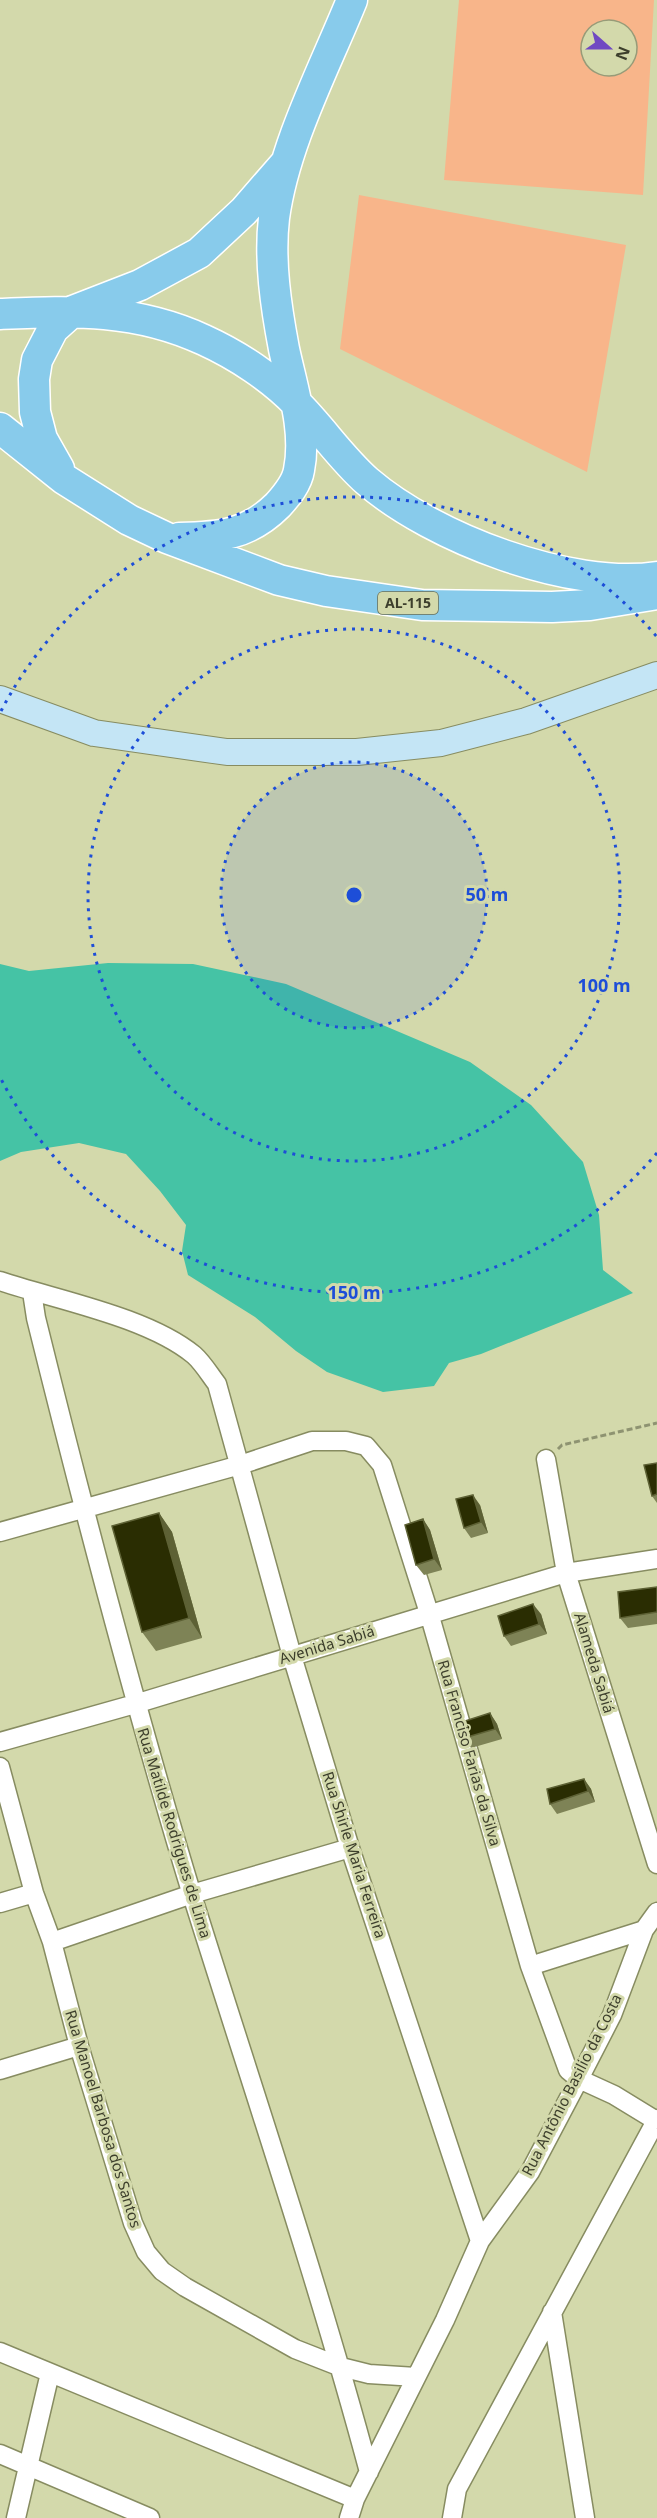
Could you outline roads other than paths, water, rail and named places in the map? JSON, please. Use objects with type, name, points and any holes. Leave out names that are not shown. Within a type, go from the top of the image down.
[{"type":"main road","points":[[166,538],[214,537],[241,531],[264,519],[288,495],[299,472],[301,450],[297,404],[284,347],[274,284],[274,220],[284,165],[352,0]]},
{"type":"main road","points":[[64,479],[42,439],[35,412],[34,379],[38,360],[53,329],[73,311],[140,285],[200,253],[244,212],[284,165]]},
{"type":"main road","points":[[0,314],[73,311],[114,313],[157,324],[204,340],[270,380],[297,404],[366,480],[402,508],[464,538],[547,570],[596,578],[657,577]]},
{"type":"main road","name":"AL-115","points":[[0,428],[64,479],[129,520],[166,538],[279,580],[326,591],[422,605],[552,608],[590,605],[657,594]]},
{"type":"street","points":[[0,699],[94,733],[227,752],[357,752],[441,743],[526,722],[657,675]]},
{"type":"street","name":"Rua Shirle Maria Ferreira","points":[[0,1281],[110,1314],[168,1338],[195,1356],[217,1384],[292,1656],[350,1848],[480,2241]]},
{"type":"street","name":"Rua Matilde Rodrigues de Lima","points":[[33,1292],[36,1318],[135,1704],[340,2367],[369,2472]]},
{"type":"street","name":"Rua Franciso Farias da Silva","points":[[240,1465],[312,1441],[346,1440],[366,1446],[382,1465],[429,1613],[530,1966],[568,2070],[579,2079]]},
{"type":"street","name":"Alameda Sabiá","points":[[546,1459],[566,1573],[657,1864]]},
{"type":"street","points":[[0,1532],[240,1465]]},
{"type":"street","name":"Avenida Sabiá","points":[[0,1742],[135,1704],[566,1573],[657,1559]]},
{"type":"street","name":"Rua Manoel Barbosa dos Santos","points":[[0,1767],[34,1893],[52,1942],[79,2046],[133,2223],[146,2252],[157,2265],[185,2287],[295,2349],[340,2367]]},
{"type":"street","points":[[52,1942],[192,1894],[350,1848]]},
{"type":"street","points":[[0,1904],[34,1893]]},
{"type":"street","name":"Rua Antônio Basilio da Costa","points":[[349,2518],[355,2499],[445,2320],[480,2241],[530,2172],[612,2015],[644,1930],[657,1912]]},
{"type":"street","points":[[530,1966],[644,1930]]},
{"type":"street","points":[[0,2070],[79,2046]]},
{"type":"street","points":[[452,2518],[457,2489],[656,2119],[614,2095],[579,2079]]},
{"type":"street","points":[[552,2312],[585,2518]]},
{"type":"street","points":[[0,2352],[355,2499]]},
{"type":"street","points":[[340,2367],[369,2374],[416,2377]]},
{"type":"street","points":[[16,2518],[50,2373]]},
{"type":"street","points":[[0,2454],[150,2518]]},
{"type":"water","points":[[108,963],[193,964],[286,984],[470,1062],[531,1105],[583,1162],[599,1215],[603,1270],[633,1293],[481,1354],[449,1363],[434,1386],[383,1392],[327,1372],[296,1351],[255,1317],[188,1275],[182,1251],[186,1225],[160,1191],[126,1154],[79,1143],[21,1152],[0,1161],[0,964],[29,971]]}]
